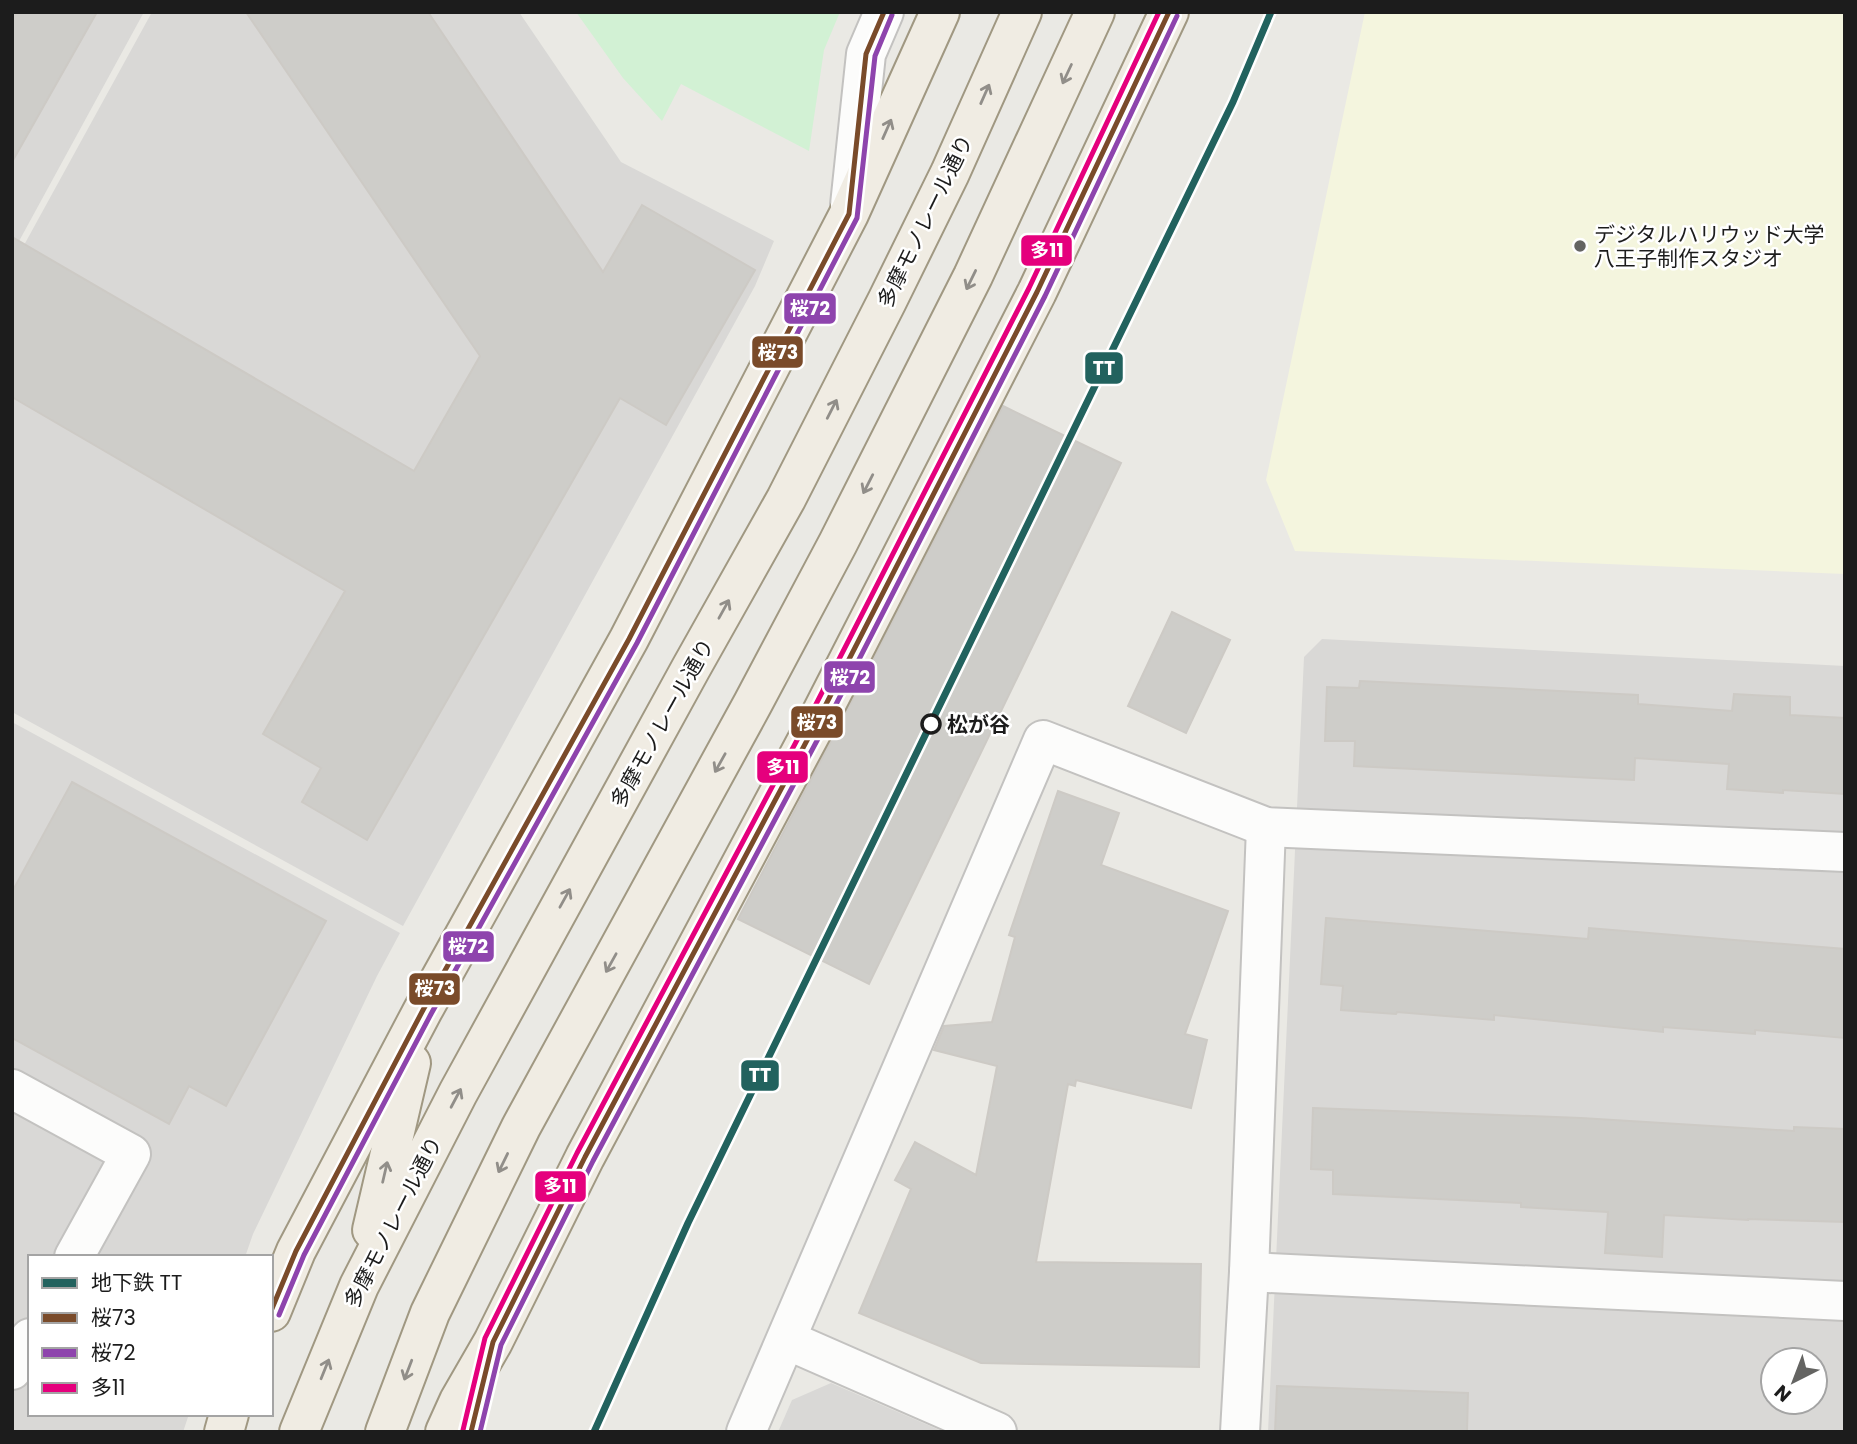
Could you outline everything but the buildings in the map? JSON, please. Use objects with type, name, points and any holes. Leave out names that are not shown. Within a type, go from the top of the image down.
[{"type":"main road","points":[[273,1307],[296,1251],[423,1010],[629,639],[849,214],[940,12]]},
{"type":"main road","name":"多摩モノレール通り","points":[[299,1432],[359,1286],[465,1081],[786,499],[950,173],[1022,12]]},
{"type":"main road","points":[[385,1432],[430,1313],[521,1127],[838,543],[973,276],[1096,12]]},
{"type":"main road","points":[[445,1432],[585,1157],[820,716],[1037,292],[1169,12]]},
{"type":"main road","points":[[359,1286],[423,1010]]},
{"type":"main road","points":[[471,1432],[493,1342]]},
{"type":"street","points":[[849,214],[866,54],[884,12]]},
{"type":"street","points":[[746,1432],[1043,740],[1266,827],[1845,852]]},
{"type":"street","points":[[1240,1432],[1249,1272],[1266,827]]},
{"type":"street","points":[[12,1089],[131,1154],[75,1255]]},
{"type":"street","points":[[1249,1272],[1845,1301]]},
{"type":"street","points":[[787,1340],[997,1432]]},
{"type":"street","points":[[12,1370],[28,1342]]},
{"type":"shaded area","points":[[12,12],[144,12],[12,254]]},
{"type":"shaded area","points":[[152,12],[519,12],[621,162],[774,241],[755,286],[403,926],[12,712],[12,267]]},
{"type":"shaded area","points":[[576,12],[840,12],[824,50],[809,151],[681,84],[662,121],[623,78]]},
{"type":"shaded area","name":"デジタルハリウッド大学 八王子制作スタジオ","points":[[1365,12],[1845,12],[1845,574],[1295,551],[1266,480]]},
{"type":"shaded area","points":[[1322,639],[1845,666],[1845,1432],[1268,1432],[1304,657]]},
{"type":"shaded area","points":[[12,722],[400,933],[253,1234],[246,1255],[28,1255],[28,1416],[188,1416],[183,1432],[12,1432]]},
{"type":"shaded area","points":[[831,1383],[944,1432],[778,1432],[792,1400]]},
{"type":"metro line","name":"TT","points":[[594,1432],[688,1223],[1233,102],[1271,12]]},
{"type":"transit line","name":"桜73","points":[[273,1306],[296,1251],[423,1010],[629,639],[849,214],[866,54],[884,12]]},
{"type":"transit line","name":"多11","points":[[463,1430],[485,1338],[577,1153],[812,712],[1029,288],[1159,12]]},
{"type":"transit line","name":"桜73","points":[[471,1432],[493,1342],[585,1157],[820,716],[1037,292],[1169,12]]},
{"type":"transit line","name":"桜72","points":[[279,1315],[304,1255],[431,1014],[637,643],[857,218],[875,56],[892,15]]},
{"type":"transit line","name":"桜72","points":[[480,1432],[501,1345],[593,1161],[828,720],[1045,296],[1177,16]]},
{"type":"place","name":"デジタルハリウッド大学 八王子制作スタジオ","points":[[1580,246]]},
{"type":"place","name":"松が谷","points":[[931,724]]}]
